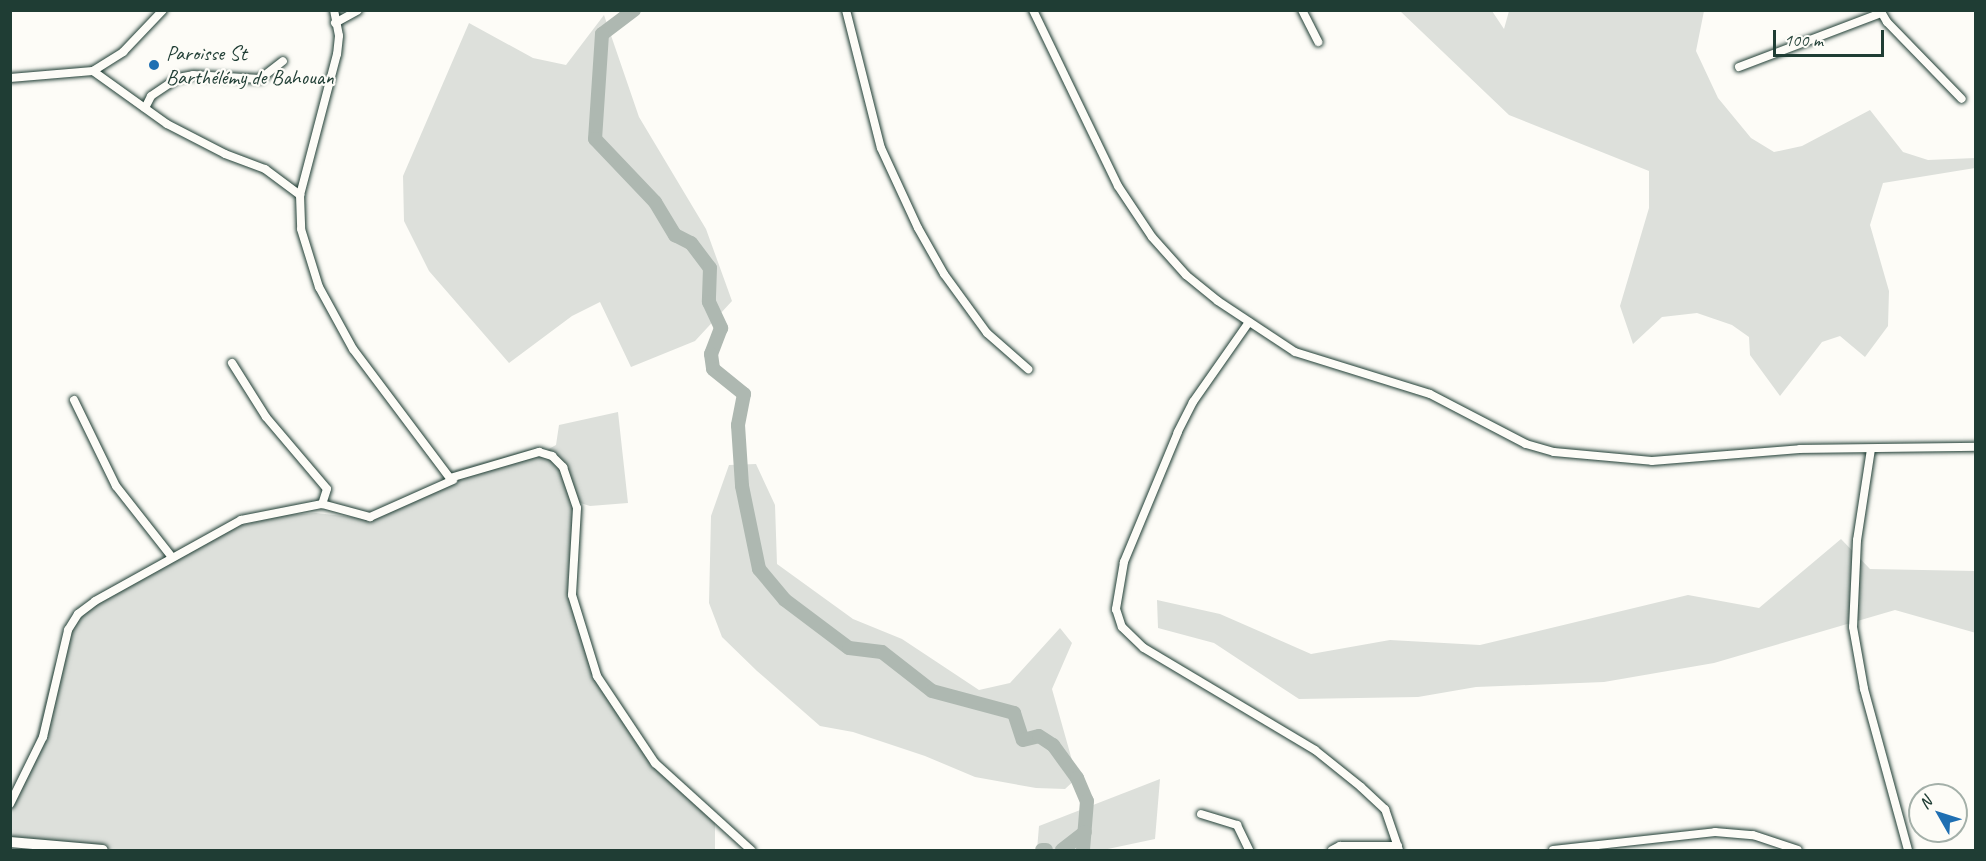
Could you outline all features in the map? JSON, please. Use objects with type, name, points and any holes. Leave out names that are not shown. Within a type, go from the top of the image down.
[{"type":"main road","points":[[10,842],[103,850]]},
{"type":"street","points":[[10,78],[93,71],[123,52],[163,10]]},
{"type":"street","points":[[334,10],[337,54],[300,195],[308,255],[334,317],[352,349],[453,480]]},
{"type":"street","points":[[335,23],[358,10]]},
{"type":"street","points":[[846,10],[881,148],[918,228],[944,274],[987,333],[1028,369]]},
{"type":"street","points":[[1033,10],[1136,216],[1186,274],[1249,322],[1315,361],[1430,394],[1526,444],[1554,452],[1652,461],[1800,449],[1976,447]]},
{"type":"street","points":[[1302,10],[1318,42]]},
{"type":"street","points":[[1739,67],[1881,12],[1962,99]]},
{"type":"street","points":[[145,108],[151,96],[178,78],[193,75],[260,79],[283,61]]},
{"type":"street","points":[[93,71],[145,108],[199,141],[265,169],[300,195]]},
{"type":"street","points":[[1249,322],[1193,402],[1178,432],[1124,562],[1116,609],[1122,627],[1144,648],[1315,750],[1361,787],[1385,809],[1399,848],[1340,846],[1332,850]]},
{"type":"street","points":[[232,363],[267,417],[327,489],[322,504]]},
{"type":"street","points":[[74,400],[116,486],[171,556]]},
{"type":"street","points":[[1871,449],[1857,540],[1853,627],[1864,689],[1908,850]]},
{"type":"street","points":[[10,804],[43,737],[72,622],[94,601],[171,556],[241,520],[322,504],[370,517],[453,480],[539,452],[552,456],[563,467],[577,508],[572,595],[597,676],[655,763],[751,850]]},
{"type":"street","points":[[1201,814],[1238,825],[1249,850]]},
{"type":"street","points":[[1553,850],[1715,832],[1753,835],[1798,850]]},
{"type":"street","points":[[1771,850],[1777,843]]},
{"type":"shaded area","points":[[1400,11],[1492,11],[1504,29],[1509,11],[1704,11],[1696,51],[1718,98],[1751,138],[1774,152],[1802,146],[1870,110],[1903,152],[1928,160],[1975,158],[1975,168],[1883,183],[1870,225],[1889,291],[1888,326],[1865,357],[1840,336],[1822,342],[1780,396],[1750,355],[1749,337],[1732,325],[1697,313],[1662,317],[1633,344],[1620,306],[1649,208],[1649,171],[1509,115]]},
{"type":"shaded area","points":[[604,15],[639,117],[706,229],[732,301],[695,341],[631,367],[600,302],[572,316],[509,363],[429,271],[404,221],[403,176],[469,23],[533,58],[566,65]]},
{"type":"shaded area","points":[[618,412],[628,503],[590,506],[574,501],[568,581],[577,623],[594,667],[650,754],[715,817],[715,850],[11,850],[11,796],[34,745],[54,666],[67,635],[93,603],[239,526],[286,515],[316,513],[361,518],[452,477],[455,470],[531,449],[545,451],[556,445],[559,425]]},
{"type":"shaded area","points":[[756,464],[775,505],[777,564],[853,619],[902,639],[979,690],[1010,683],[1060,628],[1072,643],[1052,689],[1077,778],[1065,789],[1036,788],[975,777],[925,756],[853,732],[820,726],[722,637],[709,603],[711,516],[729,465]]},
{"type":"shaded area","points":[[1841,539],[1870,569],[1975,571],[1976,633],[1895,610],[1714,663],[1604,682],[1476,687],[1418,697],[1299,699],[1214,643],[1158,628],[1157,600],[1220,614],[1311,654],[1390,640],[1480,645],[1688,595],[1759,608]]},
{"type":"shaded area","points":[[1160,779],[1155,839],[1103,850],[1037,850],[1039,826]]},
{"type":"waterway","points":[[634,10],[602,34],[595,139],[655,202],[675,235],[691,243],[710,268],[709,302],[721,328],[711,354],[713,369],[744,394],[738,425],[742,486],[759,569],[785,600],[849,648],[882,652],[932,691],[1014,713],[1023,740],[1039,736],[1053,745],[1077,778],[1087,801],[1083,850]]},
{"type":"waterway","points":[[1062,850],[1085,832]]},
{"type":"place","name":"Paroisse St Barthélémy de Bahouan","points":[[154,65]]}]
